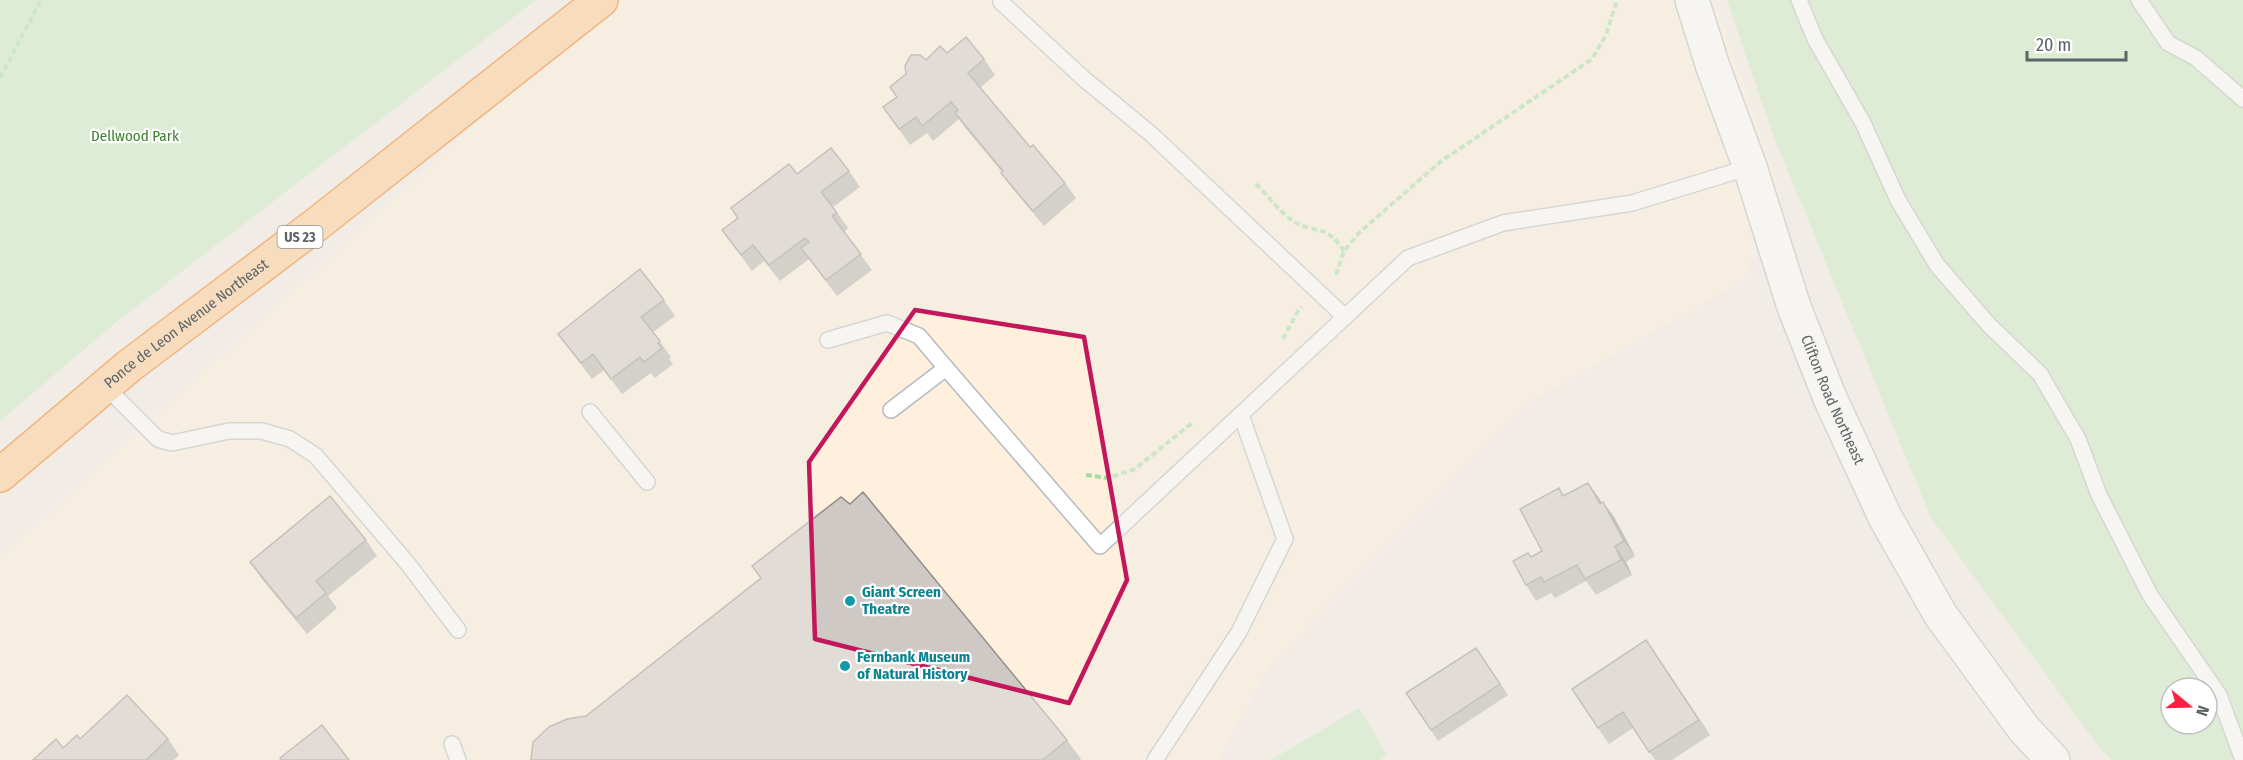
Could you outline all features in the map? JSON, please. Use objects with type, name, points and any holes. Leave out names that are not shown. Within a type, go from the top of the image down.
[{"type":"highway","name":"Ponce de Leon Avenue Northeast","points":[[0,475],[105,386],[317,224],[602,0]]},
{"type":"street","name":"Clifton Road Northeast","points":[[1692,0],[1713,67],[1750,166],[1802,327],[1830,398],[1886,517],[1940,614],[2024,729],[2052,760]]},
{"type":"lane","points":[[1799,0],[1815,39],[1863,123],[1898,200],[1937,265],[1989,325],[2040,375],[2073,430],[2099,495],[2150,595],[2219,695],[2243,760]]},
{"type":"lane","points":[[2139,0],[2168,43],[2196,58],[2243,99]]},
{"type":"lane","points":[[1001,2],[1083,78],[1151,134],[1345,317]]},
{"type":"lane","points":[[828,340],[887,323],[919,336],[1100,546],[1408,258],[1503,223],[1632,202],[1750,166]]},
{"type":"lane","points":[[891,410],[946,368]]},
{"type":"lane","points":[[105,386],[158,439],[172,443],[229,431],[262,431],[290,439],[316,456],[408,564],[458,630]]},
{"type":"lane","points":[[590,412],[647,482]]},
{"type":"lane","points":[[1155,760],[1239,632],[1286,539],[1240,415]]},
{"type":"lane","points":[[452,744],[458,760]]},
{"type":"path","points":[[0,78],[41,0]]},
{"type":"path","points":[[1283,340],[1298,312],[1335,275],[1344,251],[1359,233],[1440,162],[1592,58],[1606,35],[1617,0]]},
{"type":"path","points":[[1256,184],[1294,221],[1323,231],[1335,238],[1344,251]]},
{"type":"path","points":[[1086,475],[1108,478],[1135,469],[1197,419]]},
{"type":"highlighted area","points":[[915,310],[1084,337],[1127,580],[1069,703],[815,639],[809,462]]},
{"type":"shaded area","points":[[612,0],[1714,0],[1779,187],[1743,281],[1525,405],[1267,668],[1219,760],[0,760],[0,558]]},
{"type":"green space","name":"Dellwood Park","points":[[0,0],[536,0],[120,319],[0,421]]},
{"type":"green space","points":[[1727,0],[2243,0],[2243,760],[2112,760],[2102,751],[1931,518],[1772,132]]},
{"type":"green space","points":[[1359,708],[1387,755],[1379,760],[1271,760]]},
{"type":"building","points":[[966,37],[984,59],[968,73],[1030,147],[1033,145],[1065,183],[1033,211],[955,113],[958,110],[951,102],[922,126],[916,117],[899,129],[883,107],[897,97],[890,87],[906,74],[905,66],[911,55],[920,55],[926,60],[940,46],[947,53]]},
{"type":"building","points":[[831,148],[849,171],[821,192],[837,213],[832,216],[861,254],[826,280],[801,248],[809,242],[805,238],[769,265],[753,245],[741,255],[722,230],[738,218],[731,208],[789,164],[797,174]]},
{"type":"building","points":[[640,269],[664,300],[641,317],[660,341],[658,343],[662,348],[644,362],[640,357],[611,379],[593,354],[581,363],[558,334]]},
{"type":"building","points":[[1588,483],[1600,504],[1603,502],[1624,541],[1615,546],[1621,560],[1585,579],[1577,565],[1544,582],[1541,577],[1526,585],[1513,561],[1528,553],[1531,557],[1542,551],[1520,509],[1559,488],[1563,496]]},
{"type":"building","name":"Fernbank Museum of Natural History","points":[[863,492],[1067,740],[1043,760],[531,760],[533,742],[549,727],[567,719],[586,716],[761,578],[752,566],[841,497],[850,504]]},
{"type":"building","points":[[330,496],[366,540],[316,581],[326,593],[296,618],[250,562]]},
{"type":"building","points":[[1646,640],[1699,720],[1649,752],[1623,712],[1598,728],[1572,689]]},
{"type":"building","points":[[1476,648],[1500,684],[1431,730],[1406,693]]},
{"type":"building","points":[[127,695],[168,739],[146,760],[33,760],[56,739],[63,748],[77,735],[80,739]]},
{"type":"building","points":[[322,725],[349,760],[282,760],[280,758]]},
{"type":"place","name":"Giant Screen Theatre","points":[[850,601]]},
{"type":"place","name":"Fernbank Museum of Natural History","points":[[845,666]]}]
